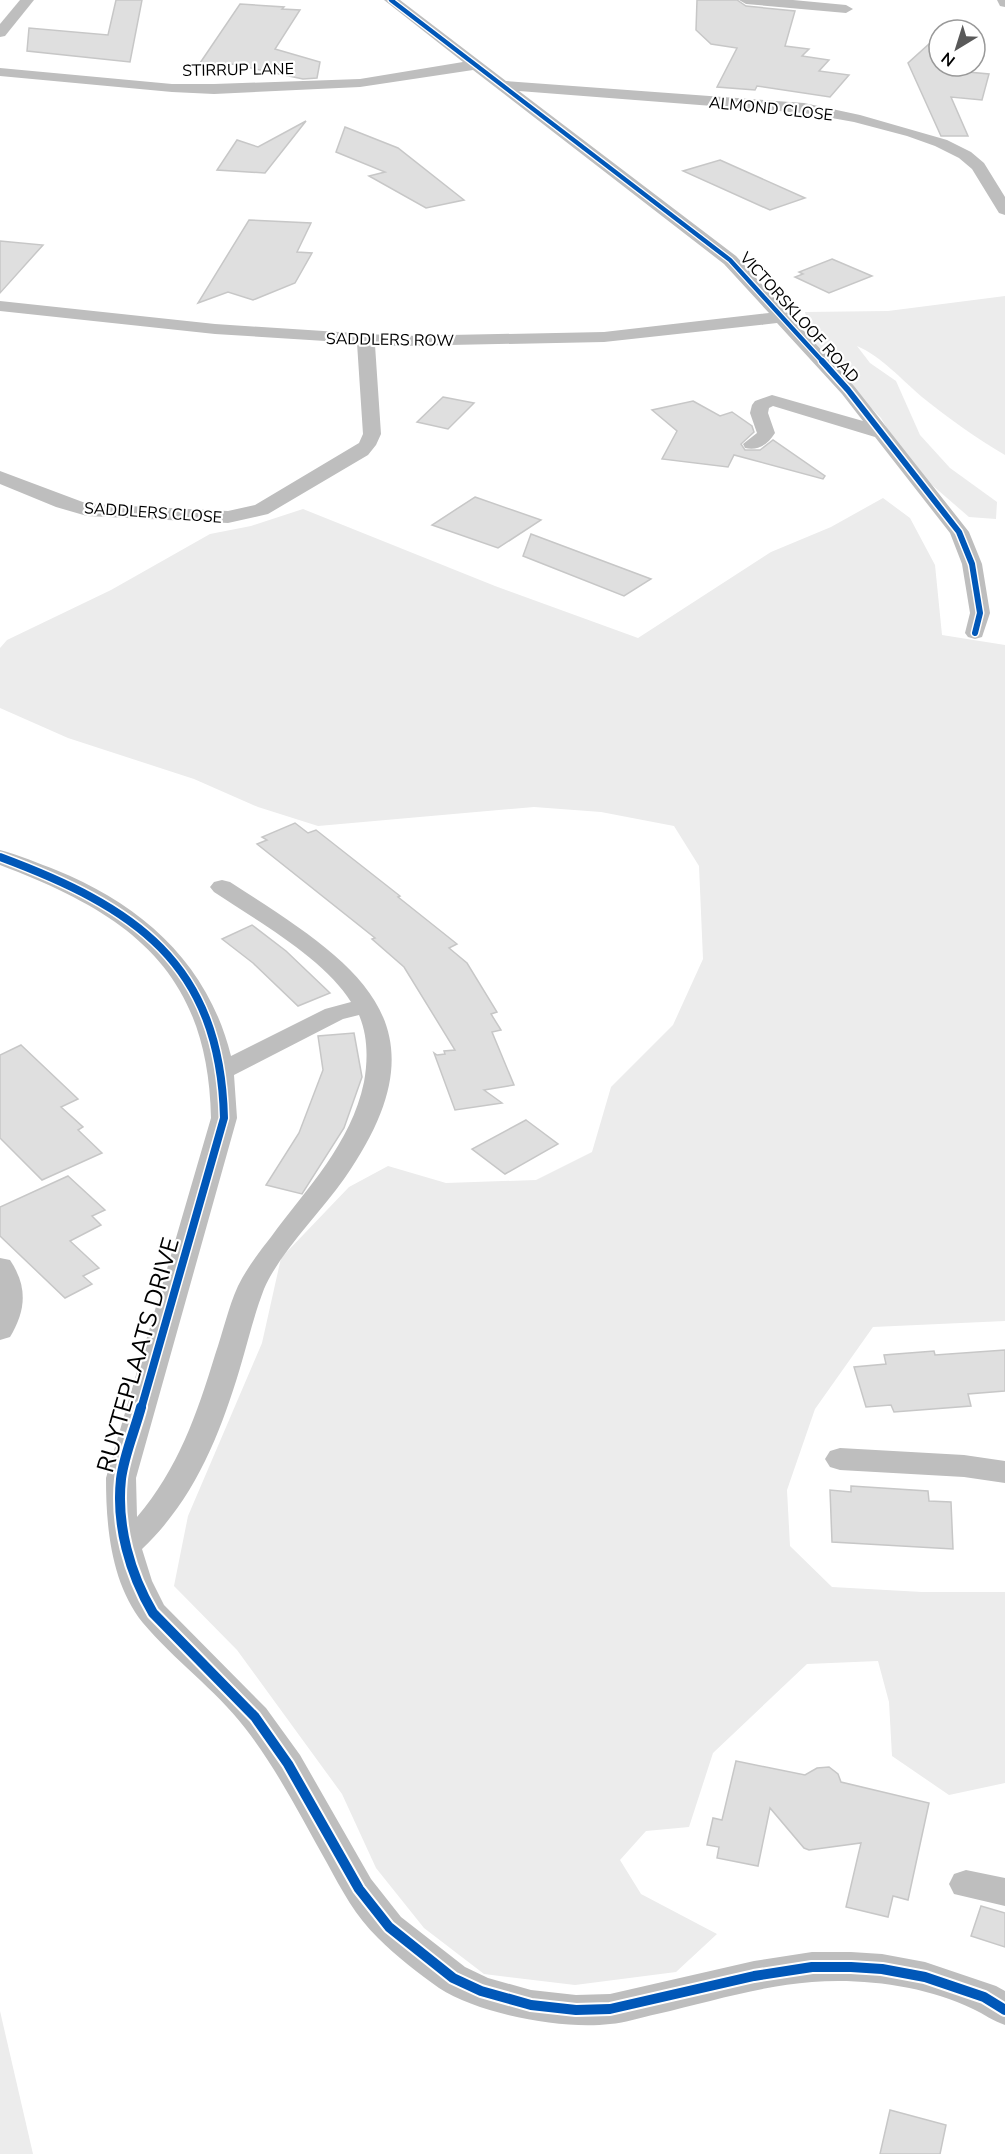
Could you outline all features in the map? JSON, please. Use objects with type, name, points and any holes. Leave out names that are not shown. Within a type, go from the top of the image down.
[{"type":"street","points":[[0,33],[27,0]]},
{"type":"street","name":"VICTORSKLOOF ROAD","points":[[391,0],[730,260],[848,390],[963,540],[972,564],[981,613],[975,633]]},
{"type":"street","points":[[746,0],[846,9]]},
{"type":"street","name":"STIRRUP LANE","points":[[0,72],[172,88],[214,89],[360,83],[475,65]]},
{"type":"street","name":"ALMOND CLOSE","points":[[503,85],[804,108],[855,117],[921,136],[965,156],[978,166],[1005,210]]},
{"type":"street","name":"SADDLERS ROW","points":[[0,306],[142,323],[366,341],[604,337],[780,317]]},
{"type":"street","name":"SADDLERS CLOSE","points":[[0,477],[63,503],[87,510],[228,518],[261,510],[352,458],[367,444],[372,434],[366,341]]},
{"type":"street","points":[[752,444],[766,433],[759,413],[761,405],[772,400],[882,433]]},
{"type":"street","name":"RUYTEPLAATS DRIVE","points":[[0,857],[86,892],[110,906],[148,934],[178,966],[200,999],[213,1033],[222,1071],[224,1118],[121,1478],[120,1502],[129,1565],[153,1613],[255,1717],[288,1764],[359,1889],[389,1927],[453,1978],[481,1991],[531,2005],[576,2010],[610,2009],[770,1973],[812,1967],[851,1967],[882,1969],[925,1977],[984,1997],[1005,2010]]},
{"type":"street","points":[[126,1546],[156,1518],[169,1502],[185,1473],[210,1419],[252,1285],[337,1168],[363,1126],[371,1106],[379,1065],[379,1041],[375,1025],[354,988],[311,949],[222,887]]},
{"type":"street","points":[[222,1071],[326,1017],[366,1006]]},
{"type":"street","points":[[0,1267],[5,1273],[10,1292],[0,1330]]},
{"type":"street","points":[[840,1459],[964,1466],[1005,1472]]},
{"type":"street","points":[[966,1884],[1005,1892]]},
{"type":"shaded area","points":[[1005,296],[1005,455],[952,420],[883,362],[857,346],[870,363],[896,381],[920,435],[950,468],[997,502],[996,519],[969,517],[924,478],[895,442],[881,418],[824,359],[810,334],[805,312],[888,311]]},
{"type":"shaded area","points":[[883,498],[910,518],[935,565],[942,635],[1005,645],[1005,1321],[873,1327],[815,1409],[787,1490],[790,1546],[832,1587],[922,1592],[1005,1592],[1005,1783],[949,1795],[892,1756],[889,1702],[878,1661],[807,1664],[713,1753],[689,1827],[646,1831],[620,1860],[641,1894],[717,1934],[676,1972],[575,1985],[484,1974],[424,1928],[376,1868],[342,1794],[237,1650],[174,1586],[188,1516],[262,1343],[281,1258],[349,1187],[388,1166],[446,1183],[536,1180],[592,1152],[611,1087],[673,1025],[703,959],[699,866],[674,826],[601,812],[534,807],[318,826],[258,807],[194,779],[68,738],[0,708],[0,648],[7,640],[111,590],[210,534],[251,526],[303,509],[495,586],[638,638],[771,552],[831,527]]},
{"type":"shaded area","points":[[0,2011],[33,2154],[0,2154]]},
{"type":"building","points":[[116,0],[142,0],[130,62],[27,51],[29,28],[108,35]]},
{"type":"building","points":[[697,0],[737,0],[746,6],[795,11],[785,46],[809,49],[802,56],[829,60],[819,71],[849,75],[830,97],[757,86],[755,90],[717,87],[737,48],[711,44],[696,30]]},
{"type":"building","points":[[240,4],[300,10],[275,49],[320,62],[317,78],[303,79],[232,64],[198,66]]},
{"type":"building","points":[[927,46],[927,78],[987,78],[987,74],[989,74],[982,100],[951,97],[968,136],[941,136],[908,63]]},
{"type":"building","points":[[306,121],[265,173],[217,170],[237,140],[258,147]]},
{"type":"building","points":[[345,127],[398,148],[464,200],[426,208],[369,176],[385,172],[336,152]]},
{"type":"building","points":[[720,160],[805,198],[770,210],[683,171]]},
{"type":"building","points":[[249,220],[311,223],[297,252],[312,253],[295,283],[253,300],[228,292],[198,303]]},
{"type":"building","points":[[0,241],[43,245],[0,293]]},
{"type":"building","points":[[832,259],[872,276],[829,293],[795,277],[803,274],[799,272]]},
{"type":"building","points":[[443,397],[474,403],[448,429],[417,422]]},
{"type":"building","points":[[693,401],[720,416],[732,412],[752,426],[754,432],[741,444],[745,450],[760,450],[773,440],[825,476],[823,479],[734,455],[728,467],[662,459],[677,431],[652,410]]},
{"type":"building","points":[[475,497],[541,520],[498,548],[432,525]]},
{"type":"building","points":[[531,534],[651,579],[624,596],[523,556]]},
{"type":"building","points":[[295,823],[308,833],[316,830],[457,944],[449,948],[467,963],[497,1012],[491,1014],[501,1030],[492,1032],[514,1085],[484,1090],[502,1103],[455,1110],[434,1053],[445,1054],[444,1051],[455,1050],[404,967],[372,939],[375,938],[257,844],[267,840],[262,837]]},
{"type":"building","points":[[252,925],[286,951],[330,993],[298,1006],[253,963],[222,939]]},
{"type":"building","points":[[354,1033],[362,1077],[344,1128],[302,1194],[266,1185],[299,1133],[323,1070],[318,1036]]},
{"type":"building","points":[[21,1045],[78,1099],[61,1107],[83,1127],[78,1130],[102,1153],[42,1180],[0,1138],[0,1055]]},
{"type":"building","points":[[526,1120],[558,1144],[505,1174],[472,1149]]},
{"type":"building","points":[[68,1176],[105,1210],[92,1216],[101,1225],[70,1241],[99,1268],[83,1276],[92,1284],[65,1298],[0,1236],[0,1207]]},
{"type":"building","points":[[1005,1350],[1005,1391],[968,1394],[971,1406],[894,1412],[891,1405],[866,1407],[854,1367],[886,1364],[884,1355],[934,1351],[935,1355]]},
{"type":"building","points":[[851,1486],[928,1491],[929,1501],[951,1502],[953,1549],[832,1542],[830,1490],[851,1492]]},
{"type":"building","points":[[736,1761],[805,1775],[817,1768],[829,1767],[838,1774],[841,1782],[929,1803],[908,1900],[893,1896],[888,1917],[846,1907],[861,1843],[809,1850],[804,1848],[770,1808],[758,1866],[717,1858],[719,1847],[707,1845],[713,1818],[722,1820]]},
{"type":"building","points":[[981,1906],[1005,1913],[1005,1947],[971,1936]]},
{"type":"building","points":[[890,2110],[946,2125],[940,2154],[880,2154]]},
{"type":"cycle path","points":[[391,0],[730,260],[848,390],[959,532],[972,564],[980,613],[975,633]]},
{"type":"cycle path","points":[[0,857],[82,891],[135,923],[179,969],[196,995],[209,1024],[218,1054],[223,1086],[224,1118],[121,1478],[122,1514],[127,1548],[136,1581],[153,1613],[255,1717],[288,1764],[359,1889],[389,1927],[453,1978],[481,1991],[531,2005],[576,2010],[610,2009],[754,1976],[812,1967],[851,1967],[882,1969],[925,1977],[984,1997],[1005,2010]]}]
